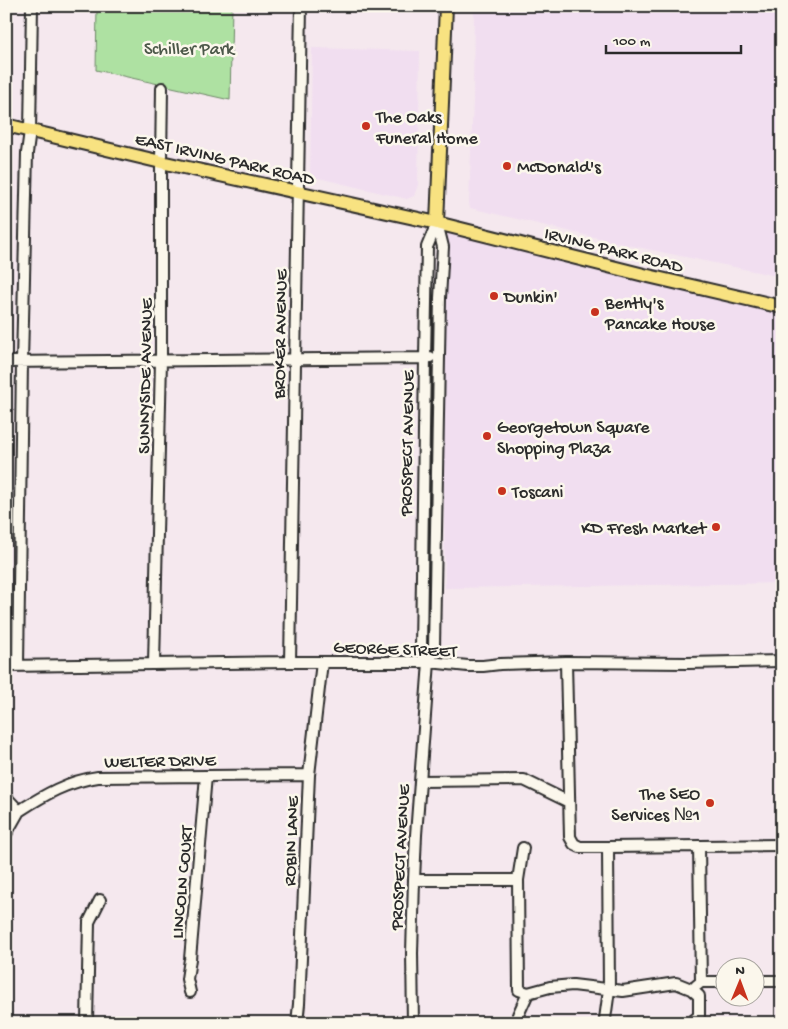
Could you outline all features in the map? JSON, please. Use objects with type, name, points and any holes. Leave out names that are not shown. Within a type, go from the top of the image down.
[{"type":"main road","name":"PROSPECT AVENUE","points":[[437,224],[446,6]]},
{"type":"main road","name":"EAST IRVING PARK ROAD","points":[[6,125],[437,224]]},
{"type":"main road","name":"IRVING PARK ROAD","points":[[437,224],[782,307]]},
{"type":"street","points":[[18,665],[22,362],[27,153],[30,131],[32,6]]},
{"type":"street","name":"BROKER AVENUE","points":[[290,662],[301,6]]},
{"type":"street","name":"SUNNYSIDE AVENUE","points":[[154,664],[162,360],[162,88]]},
{"type":"street","name":"PROSPECT AVENUE","points":[[412,1023],[414,880],[429,662],[434,648],[440,298],[443,247],[437,224]]},
{"type":"street","name":"PROSPECT AVENUE","points":[[429,662],[421,648],[427,247],[437,224]]},
{"type":"street","points":[[6,362],[425,358],[439,355]]},
{"type":"street","name":"GEORGE STREET","points":[[6,666],[290,662],[429,662],[483,666],[566,662],[782,661]]},
{"type":"street","name":"ROBIN LANE","points":[[297,1023],[300,1004],[309,775],[322,662]]},
{"type":"street","points":[[566,662],[570,837],[574,844],[608,847],[782,845]]},
{"type":"street","name":"WELTER DRIVE","points":[[19,811],[62,787],[87,778],[111,776],[309,775]]},
{"type":"street","name":"LINCOLN COURT","points":[[190,992],[187,979],[206,776]]},
{"type":"street","points":[[420,781],[524,780],[570,802]]},
{"type":"street","points":[[6,797],[19,811],[6,834]]},
{"type":"street","points":[[699,846],[701,982]]},
{"type":"street","points":[[606,1021],[610,990],[608,847]]},
{"type":"street","points":[[523,848],[518,880],[519,990],[528,993],[573,985],[624,991],[676,983],[691,989],[699,996],[696,1021]]},
{"type":"street","points":[[414,880],[518,880]]},
{"type":"street","points":[[87,1023],[89,922],[100,900]]},
{"type":"street","points":[[766,981],[782,980]]},
{"type":"street","points":[[691,989],[701,982],[716,982]]},
{"type":"street","points":[[520,1023],[518,1015],[528,993]]},
{"type":"shaded area","points":[[474,6],[782,6],[782,277],[632,246],[470,208]]},
{"type":"shaded area","points":[[312,48],[420,51],[418,185],[414,196],[407,199],[310,176]]},
{"type":"shaded area","name":"Georgetown Square Shopping Plaza","points":[[441,227],[782,310],[782,583],[445,588]]},
{"type":"green space","name":"Schiller Park","points":[[97,6],[232,6],[230,100],[96,70]]},
{"type":"place","name":"The Oaks Funeral Home","points":[[366,126]]},
{"type":"place","name":"McDonald's","points":[[507,166]]},
{"type":"place","name":"Dunkin'","points":[[494,296]]},
{"type":"place","name":"Bently's Pancake House","points":[[595,312]]},
{"type":"place","name":"Georgetown Square Shopping Plaza","points":[[487,436]]},
{"type":"place","name":"Toscani","points":[[502,491]]},
{"type":"place","name":"KD Fresh Market","points":[[716,527]]},
{"type":"place","name":"The SEO Services №1","points":[[710,803]]}]
